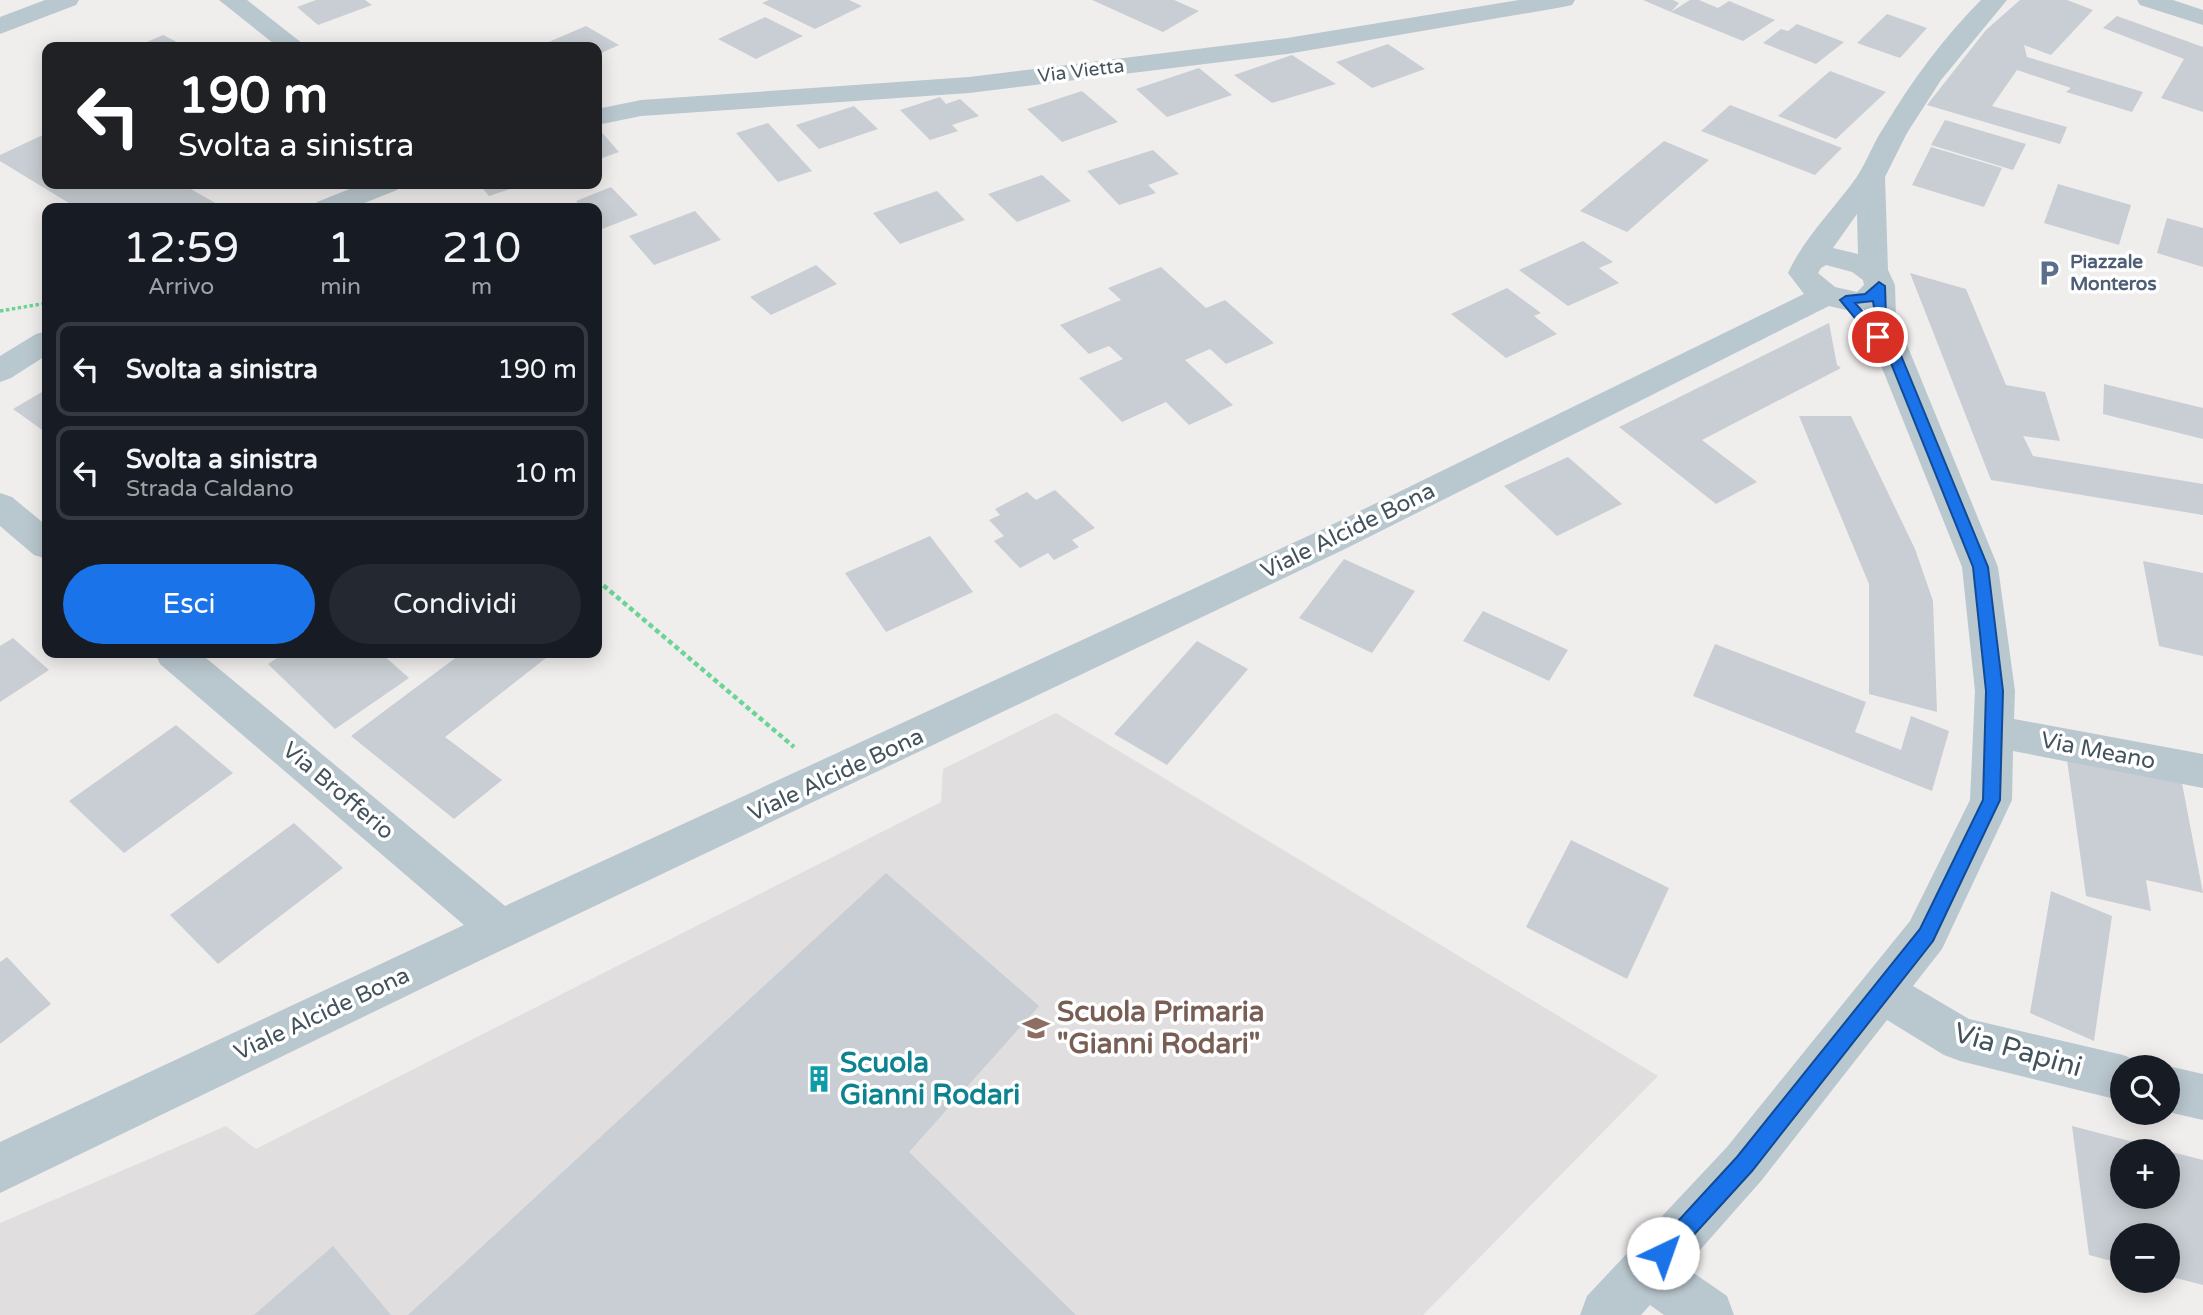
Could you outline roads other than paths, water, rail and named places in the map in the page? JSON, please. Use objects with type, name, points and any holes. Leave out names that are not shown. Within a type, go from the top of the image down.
[{"type":"street","points":[[0,26],[27,6],[67,0]]},
{"type":"street","points":[[231,0],[287,42]]},
{"type":"street","name":"Via Vietta","points":[[602,116],[641,108],[969,85],[1287,46],[1517,3],[1563,0]]},
{"type":"street","points":[[1892,353],[1823,283],[1820,242],[1835,218],[1871,177],[1897,127],[1940,61],[1962,33],[1995,0]]},
{"type":"street","points":[[2150,0],[2203,18]]},
{"type":"street","points":[[1606,1315],[1745,1164],[1926,935],[1991,800],[1994,691],[1980,567],[1880,318],[1871,177]]},
{"type":"street","points":[[340,203],[374,189]]},
{"type":"street","points":[[1823,283],[1845,258],[1876,279]]},
{"type":"street","name":"Viale Alcide Bona","points":[[0,1168],[502,929],[983,707],[1669,376],[1823,283],[1869,298],[1876,279]]},
{"type":"street","points":[[0,371],[42,344]]},
{"type":"street","points":[[0,506],[42,542]]},
{"type":"street","name":"Via Brofferio","points":[[180,658],[502,929]]},
{"type":"street","name":"Via Meano","points":[[1993,732],[2203,772]]},
{"type":"street","name":"Via Papini","points":[[1881,992],[1960,1039],[2110,1075]]},
{"type":"street","points":[[2180,1092],[2203,1097]]},
{"type":"street","points":[[1647,1270],[1707,1315]]},
{"type":"place","name":"Piazzale Monteros","points":[[2049,273]]},
{"type":"place","name":"Scuola Primaria \"Gianni Rodari\"","points":[[1036,1028]]},
{"type":"place","name":"Scuola Gianni Rodari","points":[[819,1079]]}]
